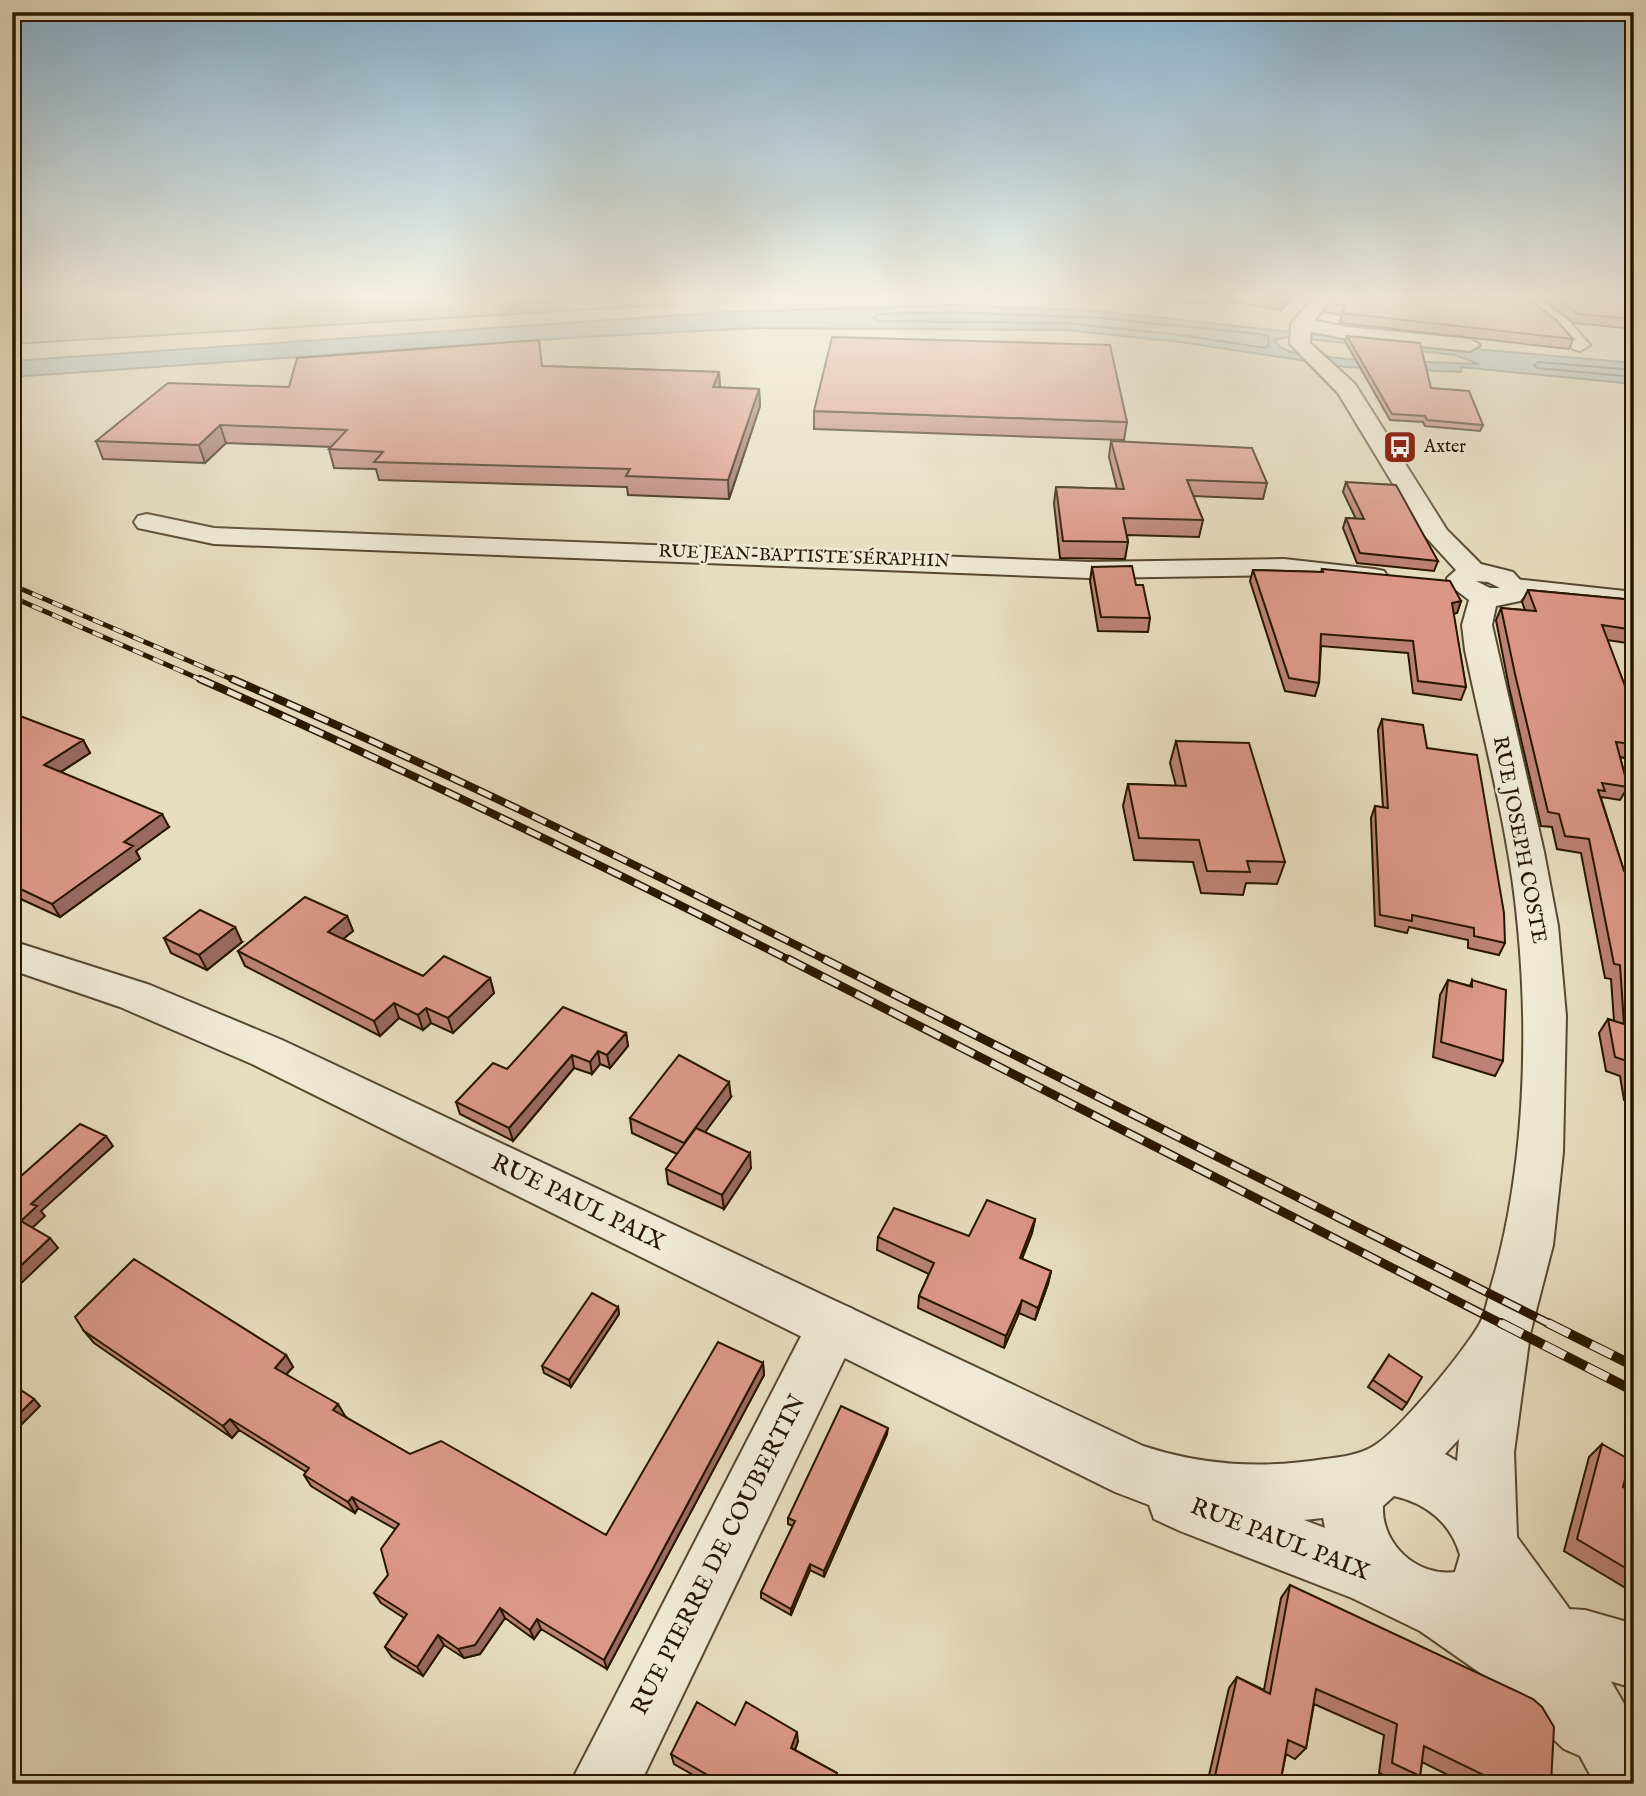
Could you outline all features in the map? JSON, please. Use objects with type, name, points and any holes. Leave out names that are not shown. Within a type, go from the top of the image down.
[{"type":"street","points":[[1340,382],[1347,389],[1437,535],[1475,584],[1634,601]]},
{"type":"street","name":"RUE JEAN-BAPTISTE SÉRAPHIN","points":[[147,522],[214,536],[1089,569],[1284,568],[1404,579]]},
{"type":"street","name":"RUE JOSEPH COSTE","points":[[1475,584],[1480,650],[1528,863],[1538,926],[1545,1016],[1540,1152],[1535,1195],[1528,1245],[1503,1334],[1486,1452],[1488,1544]]},
{"type":"street","name":"RUE PAUL PAIX","points":[[12,955],[85,977],[203,1023],[1135,1472],[1177,1488],[1243,1496],[1281,1496],[1379,1474]]},
{"type":"street","name":"RUE PIERRE DE COUBERTIN","points":[[604,1784],[834,1326]]},
{"type":"street","name":"RUE JOSEPH COSTE","points":[[1379,1474],[1452,1407],[1503,1334]]},
{"type":"street","points":[[1422,1471],[1449,1486],[1472,1509],[1488,1544],[1552,1640],[1590,1704],[1626,1774],[1578,1716],[1543,1682],[1509,1654],[1412,1594],[1367,1559],[1354,1530],[1353,1503],[1379,1474],[1422,1471]]},
{"type":"street","name":"RUE PAUL PAIX","points":[[1135,1472],[1203,1513],[1334,1560],[1412,1594]]},
{"type":"street","points":[[1412,1594],[1461,1602],[1472,1597],[1487,1577],[1488,1544]]},
{"type":"street","points":[[1552,1640],[1585,1642],[1634,1656]]},
{"type":"building","points":[[290,382],[715,382],[713,387],[759,389],[728,480],[626,476],[630,469],[374,462],[383,452],[329,449],[347,430],[220,425],[199,445],[96,441],[168,383],[289,387]]},
{"type":"building","points":[[821,382],[1118,382],[1127,422],[814,411]]},
{"type":"building","points":[[1373,382],[1429,382],[1431,388],[1469,391],[1483,425],[1427,420],[1425,416],[1392,414]]},
{"type":"building","points":[[1111,441],[1252,448],[1267,483],[1187,480],[1203,520],[1123,518],[1128,542],[1063,541],[1056,487],[1124,489]]},
{"type":"building","points":[[1346,482],[1396,485],[1438,561],[1360,553],[1346,518],[1364,519]]},
{"type":"building","points":[[1132,566],[1136,585],[1143,585],[1150,618],[1101,617],[1092,567]]},
{"type":"building","points":[[1322,569],[1450,581],[1461,601],[1452,603],[1466,687],[1418,681],[1413,641],[1321,634],[1319,683],[1289,678],[1253,570],[1323,572]]},
{"type":"building","points":[[1528,590],[1634,600],[1634,630],[1602,625],[1634,710],[1634,726],[1626,725],[1631,744],[1616,742],[1628,787],[1602,783],[1605,791],[1598,790],[1624,871],[1634,873],[1634,1086],[1630,1062],[1615,1057],[1608,1019],[1624,1024],[1620,965],[1614,964],[1589,839],[1565,836],[1559,814],[1548,812],[1515,674],[1501,608],[1536,611]]},
{"type":"building","points":[[20,716],[83,740],[44,765],[162,814],[124,842],[133,846],[52,904],[12,885],[12,835],[17,832],[12,830],[12,720]]},
{"type":"building","points":[[1382,719],[1423,725],[1427,748],[1477,755],[1504,913],[1505,943],[1474,936],[1474,928],[1412,915],[1412,921],[1380,915],[1375,806],[1388,808]]},
{"type":"building","points":[[1176,741],[1249,743],[1285,862],[1247,861],[1250,872],[1207,871],[1199,840],[1139,838],[1128,784],[1186,786]]},
{"type":"building","points":[[305,897],[347,916],[328,932],[423,976],[444,956],[490,978],[448,1018],[426,1008],[418,1015],[394,1003],[374,1021],[238,951]]},
{"type":"building","points":[[200,910],[235,927],[199,955],[164,938]]},
{"type":"building","points":[[1448,980],[1472,987],[1472,980],[1506,990],[1503,1061],[1441,1042]]},
{"type":"building","points":[[563,1007],[626,1033],[607,1055],[598,1051],[590,1062],[572,1055],[509,1128],[456,1102],[493,1063],[507,1069]]},
{"type":"building","points":[[679,1055],[729,1082],[684,1143],[630,1118]]},
{"type":"building","points":[[80,1124],[106,1136],[31,1204],[37,1206],[21,1221],[50,1238],[12,1274],[12,1184]]},
{"type":"building","points":[[696,1128],[750,1153],[722,1195],[666,1169]]},
{"type":"building","points":[[987,1200],[1035,1219],[1020,1258],[1051,1271],[1038,1308],[1022,1300],[1006,1336],[919,1296],[934,1263],[878,1237],[894,1208],[969,1236]]},
{"type":"building","points":[[134,1259],[286,1355],[275,1368],[338,1404],[333,1410],[410,1454],[441,1441],[606,1535],[718,1342],[763,1363],[604,1660],[537,1619],[530,1630],[500,1608],[475,1645],[458,1649],[438,1635],[417,1667],[385,1647],[407,1614],[374,1593],[388,1575],[381,1549],[399,1524],[352,1497],[348,1502],[304,1475],[309,1468],[230,1419],[223,1426],[84,1331],[75,1317]]},
{"type":"building","points":[[592,1293],[618,1307],[569,1380],[542,1366]]},
{"type":"building","points":[[1389,1355],[1422,1377],[1407,1403],[1373,1380]]},
{"type":"building","points":[[12,1384],[34,1399],[12,1421]]},
{"type":"building","points":[[841,1406],[888,1428],[824,1571],[810,1564],[791,1609],[761,1592],[795,1521],[788,1518]]},
{"type":"building","points":[[1602,1444],[1630,1460],[1623,1487],[1634,1493],[1634,1573],[1577,1539]]},
{"type":"building","points":[[1290,1585],[1533,1699],[1542,1707],[1554,1727],[1551,1784],[1495,1784],[1496,1781],[1424,1746],[1420,1776],[1392,1763],[1397,1724],[1316,1689],[1306,1748],[1288,1740],[1280,1784],[1229,1784],[1215,1776],[1237,1677],[1270,1694]]},
{"type":"building","points":[[697,1702],[735,1725],[746,1702],[797,1732],[791,1748],[837,1773],[834,1782],[837,1784],[717,1784],[718,1781],[671,1754]]},
{"type":"building","points":[[163,1775],[177,1784],[157,1784]]},
{"type":"railway","points":[[12,585],[236,681]]},
{"type":"railway","points":[[12,597],[204,681]]},
{"type":"railway","points":[[200,679],[497,816],[791,961]]},
{"type":"railway","points":[[232,679],[532,816],[824,959]]},
{"type":"railway","points":[[788,959],[1504,1325]]},
{"type":"railway","points":[[824,959],[828,961]]},
{"type":"railway","points":[[824,959],[1552,1325]]},
{"type":"railway","points":[[1501,1323],[1634,1391]]},
{"type":"railway","points":[[1548,1323],[1552,1325]]},
{"type":"railway","points":[[1552,1325],[1634,1366]]},
{"type":"place","name":"Axter","points":[[1400,447]]}]
